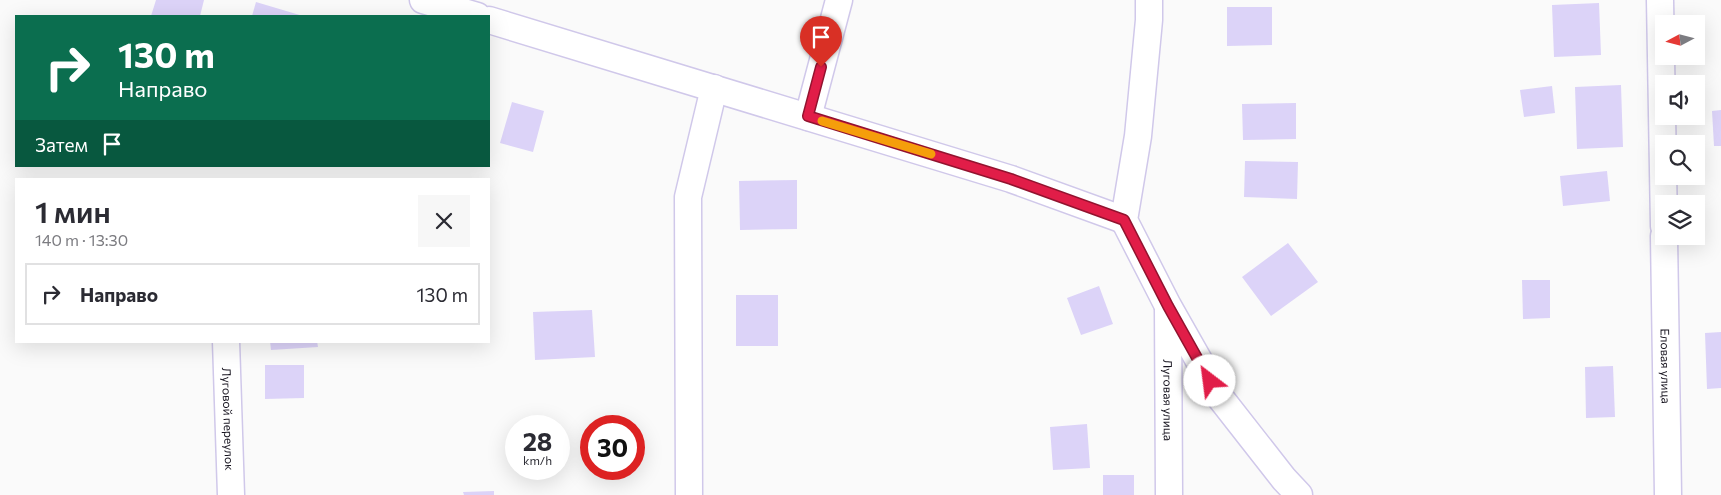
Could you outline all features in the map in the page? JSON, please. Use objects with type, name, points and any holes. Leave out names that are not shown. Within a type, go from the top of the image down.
[{"type":"street","points":[[423,0],[474,15]]},
{"type":"street","points":[[808,116],[839,0]]},
{"type":"street","points":[[1149,0],[1149,20],[1138,136],[1124,220],[1168,306],[1219,396],[1284,479],[1299,495]]},
{"type":"street","points":[[1660,0],[1663,195]]},
{"type":"street","points":[[490,20],[1011,179],[1124,220]]},
{"type":"street","points":[[689,495],[688,197],[714,88]]},
{"type":"street","name":"Еловая улица","points":[[1664,245],[1668,495]]},
{"type":"street","name":"Луговая улица","points":[[1168,306],[1170,495]]},
{"type":"street","name":"Луговой переулок","points":[[226,343],[231,495]]},
{"type":"building","points":[[156,0],[204,0],[200,15],[151,15]]},
{"type":"building","points":[[256,2],[300,15],[252,15]]},
{"type":"building","points":[[1599,3],[1601,55],[1554,57],[1552,5]]},
{"type":"building","points":[[1227,7],[1272,7],[1272,45],[1227,46]]},
{"type":"building","points":[[1621,85],[1623,147],[1577,149],[1575,87]]},
{"type":"building","points":[[1552,86],[1555,113],[1524,117],[1520,90]]},
{"type":"building","points":[[512,102],[544,111],[533,152],[500,143]]},
{"type":"building","points":[[1296,103],[1296,139],[1243,140],[1242,104]]},
{"type":"building","points":[[1721,110],[1721,146],[1714,146],[1712,111]]},
{"type":"building","points":[[1245,161],[1298,162],[1297,199],[1244,197]]},
{"type":"building","points":[[1607,171],[1610,201],[1563,206],[1560,176]]},
{"type":"building","points":[[797,180],[797,229],[740,230],[739,181]]},
{"type":"building","points":[[1288,243],[1318,282],[1271,316],[1242,277]]},
{"type":"building","points":[[1522,280],[1550,280],[1550,318],[1523,319]]},
{"type":"building","points":[[1099,286],[1113,324],[1081,335],[1067,298]]},
{"type":"building","points":[[736,295],[778,295],[778,346],[736,346]]},
{"type":"building","points":[[592,310],[595,357],[535,360],[533,312]]},
{"type":"building","points":[[1721,332],[1721,388],[1707,389],[1705,333]]},
{"type":"building","points":[[270,343],[317,343],[318,347],[271,350]]},
{"type":"building","points":[[265,365],[304,365],[304,398],[265,399]]},
{"type":"building","points":[[1613,366],[1615,417],[1586,418],[1585,367]]},
{"type":"building","points":[[1087,424],[1090,468],[1053,470],[1050,427]]},
{"type":"building","points":[[1103,475],[1134,475],[1134,495],[1103,495]]},
{"type":"building","points":[[494,491],[494,495],[464,495],[463,492]]},
{"type":"slow traffic","points":[[822,121],[931,154]]},
{"type":"route","points":[[821,67],[808,116],[1011,179],[1124,220],[1168,306],[1210,381]]}]
